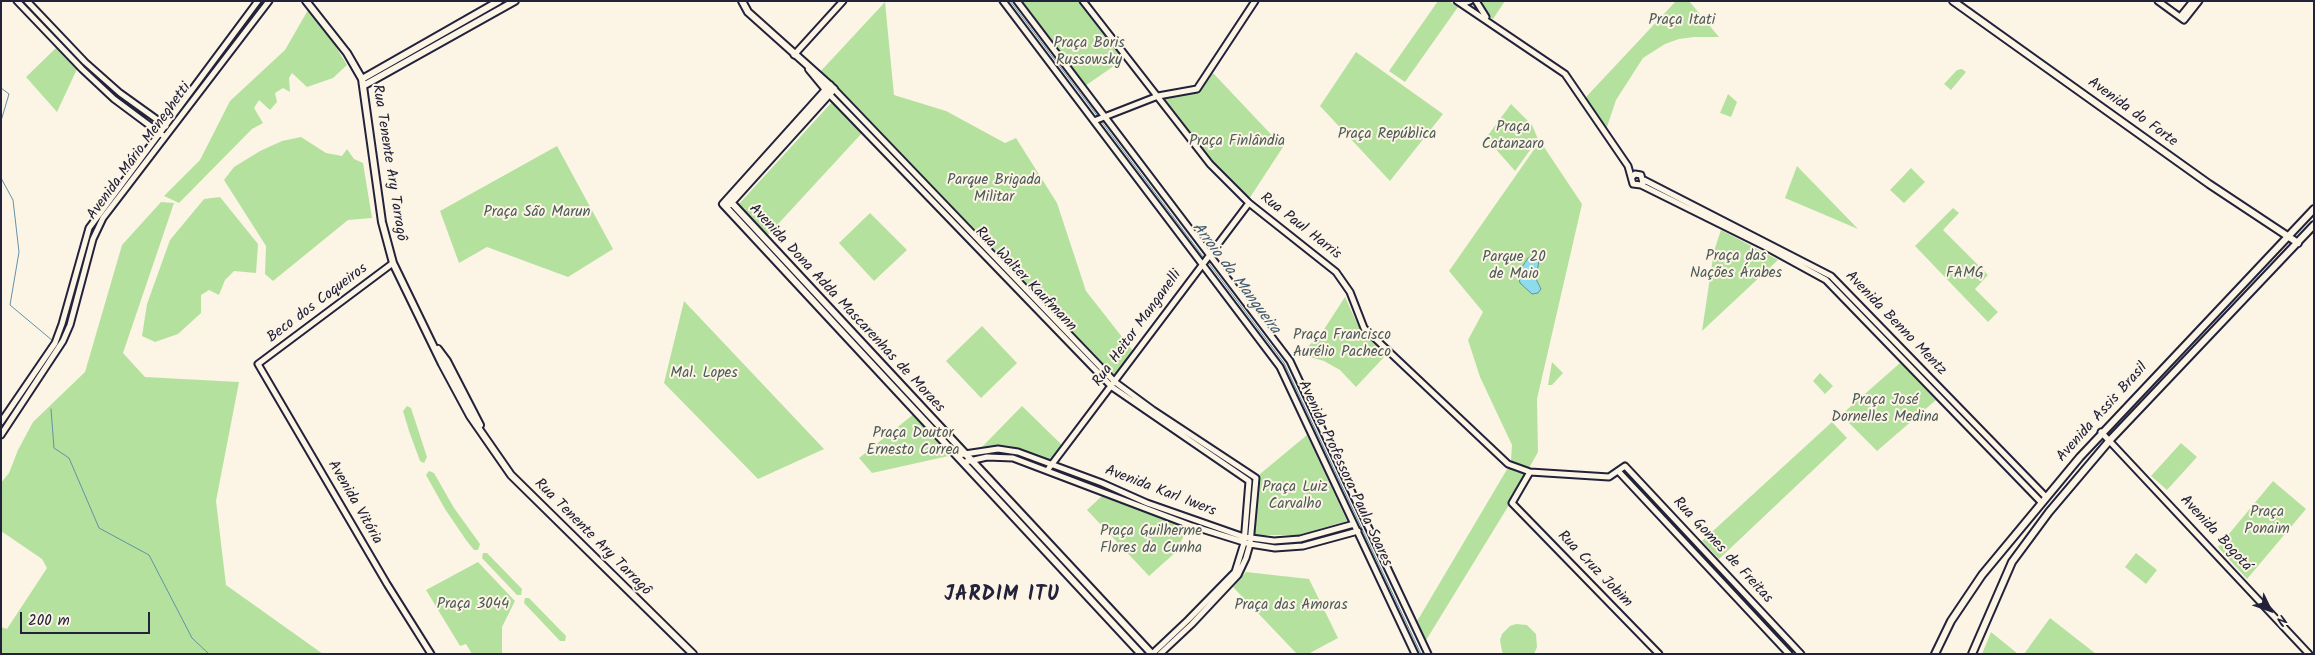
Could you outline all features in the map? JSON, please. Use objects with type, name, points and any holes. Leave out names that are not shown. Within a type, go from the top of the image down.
[{"type":"main road","name":"Rua Tenente Ary Tarragô","points":[[306,1],[347,53],[362,83],[382,222],[393,263],[465,408],[511,476],[693,654]]},
{"type":"main road","points":[[362,83],[499,1]]},
{"type":"main road","points":[[362,83],[515,1]]},
{"type":"main road","name":"Rua Walter Kaufmann","points":[[742,1],[748,12],[830,89]]},
{"type":"main road","name":"Avenida do Forte","points":[[1953,1],[2287,237],[2298,242]]},
{"type":"main road","points":[[728,203],[830,89]]},
{"type":"main road","name":"Avenida Dona Adda Mascarenhas de Moraes","points":[[728,203],[920,407],[966,453],[1152,654]]},
{"type":"main road","name":"Avenida Dona Adda Mascarenhas de Moraes","points":[[728,203],[1141,654]]},
{"type":"main road","name":"Avenida Assis Brasil","points":[[1935,654],[1952,621],[1973,588],[2101,432],[2314,209]]},
{"type":"main road","name":"Avenida Assis Brasil","points":[[1972,654],[2012,562],[2049,512],[2110,440],[2314,226]]},
{"type":"street","points":[[17,1],[114,100],[165,137]]},
{"type":"street","points":[[27,1],[92,69],[120,94],[171,129]]},
{"type":"street","name":"Avenida Mário Meneghetti","points":[[1,422],[57,338],[89,228],[258,1]]},
{"type":"street","name":"Avenida Mário Meneghetti","points":[[1,435],[64,341],[96,232],[103,218],[269,1]]},
{"type":"street","points":[[794,55],[842,1]]},
{"type":"street","name":"Avenida Professora Paula Soares","points":[[1003,1],[1099,118],[1205,258],[1280,367],[1415,654]]},
{"type":"street","name":"Avenida Professora Paula Soares","points":[[1017,1],[1099,118],[1205,258],[1290,360],[1428,654]]},
{"type":"street","name":"Rua Paul Harris","points":[[1083,1],[1210,164],[1249,203],[1336,272],[1350,292],[1364,328],[1508,464],[1530,472]]},
{"type":"street","points":[[1099,118],[1158,96],[1197,89],[1255,1]]},
{"type":"street","points":[[1460,3],[1470,1]]},
{"type":"street","points":[[1476,1],[1484,16],[1493,24]]},
{"type":"street","points":[[2158,1],[2182,19]]},
{"type":"street","points":[[2182,19],[2192,1]]},
{"type":"street","points":[[2182,19],[2199,1]]},
{"type":"street","points":[[1460,3],[1565,74],[1628,166],[1635,175],[1642,176],[1642,182],[1633,184],[1635,175]]},
{"type":"street","name":"Rua Walter Kaufmann","points":[[830,89],[1113,385],[1249,482],[1247,537]]},
{"type":"street","name":"Avenida Benno Mentz","points":[[1642,182],[1826,280],[1918,370],[2044,500]]},
{"type":"street","name":"Rua Heitor Manganelli","points":[[1049,468],[1113,385],[1205,258],[1249,203]]},
{"type":"street","points":[[89,228],[96,232]]},
{"type":"street","name":"Beco dos Coqueiros","points":[[258,364],[393,263]]},
{"type":"street","points":[[74,284],[80,286]]},
{"type":"street","points":[[57,338],[64,341]]},
{"type":"street","name":"Avenida Vitória","points":[[258,364],[430,654]]},
{"type":"street","name":"Rua Walter Kaufmann","points":[[1113,385],[1254,475],[1257,482],[1247,537]]},
{"type":"street","name":"Avenida Bogotá","points":[[2101,432],[2309,654]]},
{"type":"street","name":"Avenida Karl Iwers","points":[[958,455],[1008,450],[1152,511],[1247,544],[1275,548],[1303,546],[1358,531]]},
{"type":"street","name":"Avenida Karl Iwers","points":[[965,462],[1003,456],[1049,468],[1247,537],[1274,541],[1300,539],[1354,524]]},
{"type":"street","name":"Rua Gomes de Freitas","points":[[1789,654],[1619,472],[1625,466],[1801,654]]},
{"type":"street","points":[[1530,472],[1609,477],[1619,472]]},
{"type":"street","name":"Rua Cruz Jobim","points":[[1530,472],[1512,503],[1659,654]]},
{"type":"street","points":[[1160,654],[1192,624],[1238,575],[1246,558],[1247,537]]},
{"type":"street","points":[[1152,654],[1234,572],[1247,544]]},
{"type":"green space","name":"Praça Boris Russowsky","points":[[1019,1],[1078,1],[1124,59],[1085,86]]},
{"type":"green space","points":[[1438,1],[1449,1],[1458,7],[1405,82],[1389,71]]},
{"type":"green space","points":[[1465,1],[1505,1],[1493,19]]},
{"type":"green space","name":"Praça Itati","points":[[1676,1],[1689,1],[1719,37],[1679,39],[1665,44],[1643,58],[1616,100],[1606,130],[1586,97]]},
{"type":"green space","name":"Parque Brigada Militar","points":[[885,2],[894,95],[946,111],[1005,143],[1016,138],[1057,203],[1086,291],[1133,351],[1113,378],[819,73]]},
{"type":"green space","points":[[308,10],[328,34],[347,65],[333,78],[307,87],[292,73],[289,78],[290,92],[283,88],[275,93],[277,102],[270,110],[259,100],[254,108],[263,123],[252,129],[179,203],[164,196],[200,160],[230,101],[285,50]]},
{"type":"green space","points":[[57,47],[77,69],[57,112],[26,77]]},
{"type":"green space","name":"Praça República","points":[[1356,52],[1443,114],[1390,181],[1320,106]]},
{"type":"green space","points":[[1962,69],[1966,72],[1951,90],[1944,84],[1957,70]]},
{"type":"green space","name":"Praça Finlândia","points":[[1213,73],[1283,147],[1249,199],[1213,163],[1164,98],[1197,93]]},
{"type":"green space","points":[[1728,94],[1737,102],[1731,117],[1720,113]]},
{"type":"green space","points":[[832,102],[862,133],[767,236],[738,205]]},
{"type":"green space","name":"Praça Catanzaro","points":[[1511,104],[1532,125],[1538,139],[1515,171],[1486,138]]},
{"type":"green space","points":[[301,137],[326,153],[342,156],[347,149],[354,159],[363,163],[372,218],[348,220],[273,281],[265,274],[266,246],[224,180],[234,167],[260,151],[282,141]]},
{"type":"green space","name":"Parque 20 de Maio","points":[[1540,141],[1582,204],[1537,399],[1538,452],[1529,468],[1517,465],[1511,460],[1512,445],[1480,377],[1468,340],[1483,312],[1449,271]]},
{"type":"green space","name":"Praça São Marun","points":[[557,146],[613,249],[568,277],[487,247],[459,263],[440,211]]},
{"type":"green space","points":[[1797,166],[1858,229],[1785,198]]},
{"type":"green space","points":[[1911,168],[1925,182],[1904,203],[1890,190]]},
{"type":"green space","points":[[220,197],[258,244],[256,273],[234,271],[225,280],[219,295],[209,290],[201,295],[201,313],[178,334],[155,342],[142,336],[147,304],[170,240],[204,199]]},
{"type":"green space","points":[[161,202],[174,203],[123,353],[145,377],[239,382],[216,501],[226,585],[323,654],[1,654],[1,627],[7,629],[47,568],[42,559],[1,531],[1,483],[9,473],[18,450],[33,422],[85,372],[122,245]]},
{"type":"green space","name":"FAMG","points":[[1953,208],[1959,213],[1943,230],[1988,275],[1975,289],[1998,312],[1988,322],[1915,246]]},
{"type":"green space","points":[[870,213],[907,250],[874,281],[839,243]]},
{"type":"green space","name":"Praça das Nações Árabes","points":[[1721,230],[1778,260],[1702,331],[1714,251]]},
{"type":"green space","name":"Praça Francisco Aurélio Pacheco","points":[[1345,297],[1361,332],[1386,355],[1356,387],[1340,370],[1324,361],[1300,354],[1321,334]]},
{"type":"green space","name":"Mal. Lopes","points":[[684,301],[824,449],[758,479],[664,383]]},
{"type":"green space","points":[[982,326],[1017,363],[981,398],[946,361]]},
{"type":"green space","points":[[1552,362],[1563,373],[1552,385],[1548,385]]},
{"type":"green space","name":"Praça José Dornelles Medina","points":[[1900,363],[1936,400],[1877,451],[1841,415]]},
{"type":"green space","points":[[1820,373],[1833,386],[1825,394],[1813,381]]},
{"type":"green space","points":[[407,406],[411,408],[427,457],[424,463],[420,461],[403,411]]},
{"type":"green space","points":[[1022,406],[1063,446],[1048,463],[998,447],[980,449]]},
{"type":"green space","name":"Praça Doutor Ernesto Correa","points":[[915,413],[953,455],[872,473],[859,458]]},
{"type":"green space","points":[[1832,422],[1847,438],[1719,559],[1702,541]]},
{"type":"green space","name":"Praça Luiz Carvalho","points":[[1307,435],[1347,521],[1298,535],[1253,535],[1260,474]]},
{"type":"green space","points":[[2181,443],[2197,457],[2167,490],[2151,476]]},
{"type":"green space","points":[[1509,466],[1516,472],[1528,474],[1425,642],[1416,623]]},
{"type":"green space","points":[[429,471],[434,473],[454,508],[480,544],[478,550],[474,550],[445,509],[426,475]]},
{"type":"green space","name":"Praça Ponaim","points":[[2273,481],[2306,509],[2247,579],[2218,547]]},
{"type":"green space","name":"Praça Guilherme Flores da Cunha","points":[[1104,494],[1188,527],[1176,552],[1149,576],[1087,510]]},
{"type":"green space","points":[[483,553],[487,553],[522,589],[521,595],[517,595],[482,558]]},
{"type":"green space","points":[[2136,553],[2157,570],[2146,584],[2125,567]]},
{"type":"green space","name":"Praça 3044","points":[[478,562],[515,601],[502,627],[502,654],[472,654],[466,644],[460,646],[426,590]]},
{"type":"green space","name":"Praça das Amoras","points":[[1246,572],[1309,579],[1338,638],[1308,654],[1297,654],[1233,587]]},
{"type":"green space","points":[[525,598],[529,598],[566,636],[565,641],[560,641],[524,603]]},
{"type":"green space","points":[[2050,618],[2096,654],[2024,654]]},
{"type":"green space","points":[[1516,624],[1527,625],[1536,634],[1537,647],[1534,654],[1503,654],[1500,640],[1502,634],[1510,626]]},
{"type":"green space","points":[[1991,632],[2018,654],[1982,654]]},
{"type":"water","points":[[1534,255],[1539,260],[1536,279],[1541,289],[1538,293],[1532,294],[1520,283],[1518,273],[1528,258]]},
{"type":"waterway","name":"Arroio da Mangueira","points":[[1010,1],[1099,118]]},
{"type":"waterway","points":[[1,88],[9,94],[1,121]]},
{"type":"waterway","name":"Arroio da Mangueira","points":[[1101,121],[1204,258]]},
{"type":"waterway","points":[[1,178],[13,200],[19,252],[10,305],[53,341]]},
{"type":"waterway","name":"Arroio da Mangueira","points":[[1207,261],[1284,363],[1421,654]]},
{"type":"waterway","points":[[51,409],[54,448],[69,458],[99,528],[149,555],[192,638],[209,654]]},
{"type":"district","name":"JARDIM ITU","points":[[1002,597]]}]
